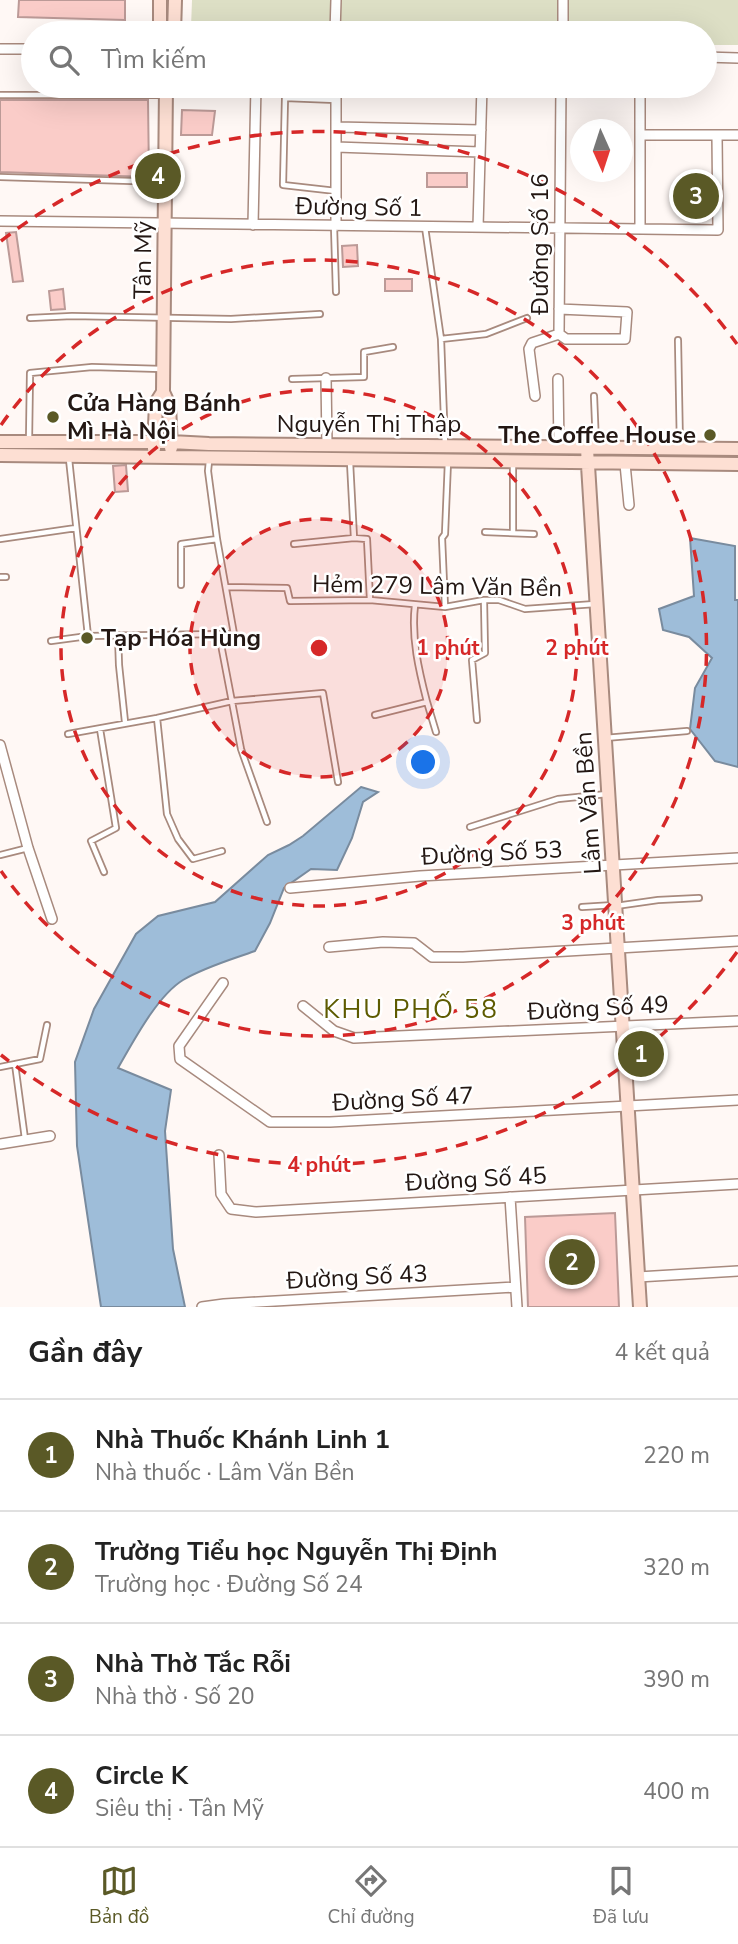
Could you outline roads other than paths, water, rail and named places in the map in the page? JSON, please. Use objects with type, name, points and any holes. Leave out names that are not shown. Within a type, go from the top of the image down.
[{"type":"main road","points":[[160,0],[160,21]]},
{"type":"main road","points":[[174,21],[175,0]]},
{"type":"main road","name":"Tân Mỹ","points":[[166,98],[163,392],[169,405],[171,456]]},
{"type":"main road","name":"Tân Mỹ","points":[[154,456],[156,403],[163,392]]},
{"type":"main road","name":"Nguyễn Thị Thập","points":[[0,442],[171,442],[209,450],[350,460],[738,464]]},
{"type":"main road","name":"Nguyễn Thị Thập","points":[[0,455],[171,456],[209,450],[327,444],[559,449],[738,449]]},
{"type":"main road","name":"Lâm Văn Bền","points":[[592,449],[587,463],[640,1307]]},
{"type":"street","points":[[335,21],[336,0]]},
{"type":"street","points":[[563,0],[563,21]]},
{"type":"street","points":[[0,49],[21,49]]},
{"type":"street","points":[[717,57],[738,58]]},
{"type":"street","points":[[253,225],[256,98]]},
{"type":"street","points":[[478,227],[481,98]]},
{"type":"street","name":"Đường Số 16","points":[[559,309],[627,312],[625,339],[566,339],[559,334],[559,309],[559,228],[561,98]]},
{"type":"street","points":[[640,98],[640,229]]},
{"type":"street","points":[[335,225],[336,100]]},
{"type":"street","points":[[337,127],[481,130]]},
{"type":"street","points":[[640,135],[738,135]]},
{"type":"street","name":"Đường Số 1","points":[[0,221],[718,230],[717,136]]},
{"type":"street","points":[[337,148],[480,152]]},
{"type":"street","points":[[535,396],[528,349],[532,343],[559,334]]},
{"type":"street","points":[[326,379],[327,444]]},
{"type":"street","points":[[558,379],[559,449]]},
{"type":"street","points":[[625,464],[629,505]]},
{"type":"street","points":[[0,745],[28,848],[52,919]]},
{"type":"street","name":"Đường Số 53","points":[[290,888],[420,876],[738,858]]},
{"type":"street","points":[[329,947],[383,942],[414,943],[432,957],[738,941]]},
{"type":"street","name":"Đường Số 47","points":[[223,983],[179,1046],[180,1059],[270,1122],[330,1122],[738,1100]]},
{"type":"street","name":"Đường Số 49","points":[[303,1006],[334,1031],[354,1038],[738,1021]]},
{"type":"street","points":[[0,1144],[50,1136]]},
{"type":"street","name":"Đường Số 45","points":[[219,1155],[221,1194],[231,1209],[256,1212],[738,1184]]},
{"type":"street","points":[[510,1197],[517,1307]]},
{"type":"street","points":[[638,1277],[738,1271]]},
{"type":"street","name":"Đường Số 43","points":[[202,1307],[515,1287]]},
{"type":"lane","points":[[0,95],[21,94]]},
{"type":"lane","points":[[336,100],[285,98],[283,185],[337,191]]},
{"type":"lane","points":[[0,177],[165,182]]},
{"type":"lane","points":[[335,225],[336,292]]},
{"type":"lane","points":[[425,227],[441,339],[445,445]]},
{"type":"lane","points":[[30,318],[72,316],[231,319],[320,314]]},
{"type":"lane","points":[[441,339],[486,334],[527,318]]},
{"type":"lane","points":[[678,340],[680,449]]},
{"type":"lane","points":[[292,379],[364,376],[364,352],[393,347]]},
{"type":"lane","points":[[29,442],[30,373],[92,367],[163,369]]},
{"type":"lane","points":[[592,449],[594,396]]},
{"type":"lane","points":[[51,641],[88,636],[234,634],[217,539],[208,471],[209,450]]},
{"type":"lane","points":[[68,455],[88,636]]},
{"type":"lane","points":[[350,460],[354,538]]},
{"type":"lane","points":[[445,607],[442,538],[445,534],[447,461]]},
{"type":"lane","points":[[513,462],[513,533]]},
{"type":"lane","points":[[0,538],[76,528]]},
{"type":"lane","points":[[485,532],[534,534]]},
{"type":"lane","points":[[181,585],[181,544],[217,539]]},
{"type":"lane","points":[[294,544],[367,539],[370,600]]},
{"type":"lane","name":"Hẻm 279 Lâm Văn Bền","points":[[227,587],[287,588],[290,601],[370,600],[445,607],[499,600],[525,609],[596,604]]},
{"type":"lane","points":[[477,720],[472,660],[485,653],[484,600]]},
{"type":"lane","points":[[415,605],[413,620],[418,669],[436,732]]},
{"type":"lane","points":[[219,634],[241,749],[267,822]]},
{"type":"lane","points":[[118,635],[118,665],[125,722]]},
{"type":"lane","points":[[68,734],[232,701],[323,694],[338,782]]},
{"type":"lane","points":[[375,715],[428,702]]},
{"type":"lane","points":[[157,718],[167,814],[178,839],[193,859],[222,851]]},
{"type":"lane","points":[[100,729],[116,828],[92,841],[104,872]]},
{"type":"lane","points":[[604,738],[687,730]]},
{"type":"lane","points":[[470,827],[558,799],[608,794]]},
{"type":"lane","points":[[0,855],[28,848]]},
{"type":"lane","points":[[582,907],[699,898]]},
{"type":"lane","points":[[0,1066],[40,1059],[47,1025]]},
{"type":"lane","points":[[15,1064],[25,1140]]},
{"type":"water","points":[[690,538],[735,546],[735,600],[738,600],[738,767],[715,761],[690,729],[695,688],[712,658],[689,637],[663,630],[659,609],[694,596]]},
{"type":"water","points":[[361,787],[378,792],[363,802],[352,838],[337,870],[311,869],[284,888],[255,951],[200,971],[173,987],[146,1020],[118,1068],[171,1090],[165,1131],[173,1249],[185,1307],[101,1307],[77,1146],[75,1062],[94,1009],[136,934],[158,916],[215,902],[268,855],[303,836]]},
{"type":"place","name":"Circle K","points":[[158,176]]},
{"type":"place","name":"Nhà Thờ Tắc Rỗi","points":[[696,196]]},
{"type":"place","name":"Cửa Hàng Bánh Mì Hà Nội","points":[[53,417]]},
{"type":"place","name":"The Coffee House","points":[[710,435]]},
{"type":"place","name":"Tạp Hóa Hùng","points":[[87,638]]},
{"type":"place","name":"Nhà Thuốc Khánh Linh 1","points":[[641,1054]]},
{"type":"place","name":"Trường Tiểu học Nguyễn Thị Định","points":[[572,1262]]},
{"type":"district","name":"KHU PHỐ 58","points":[[411,1009]]}]
